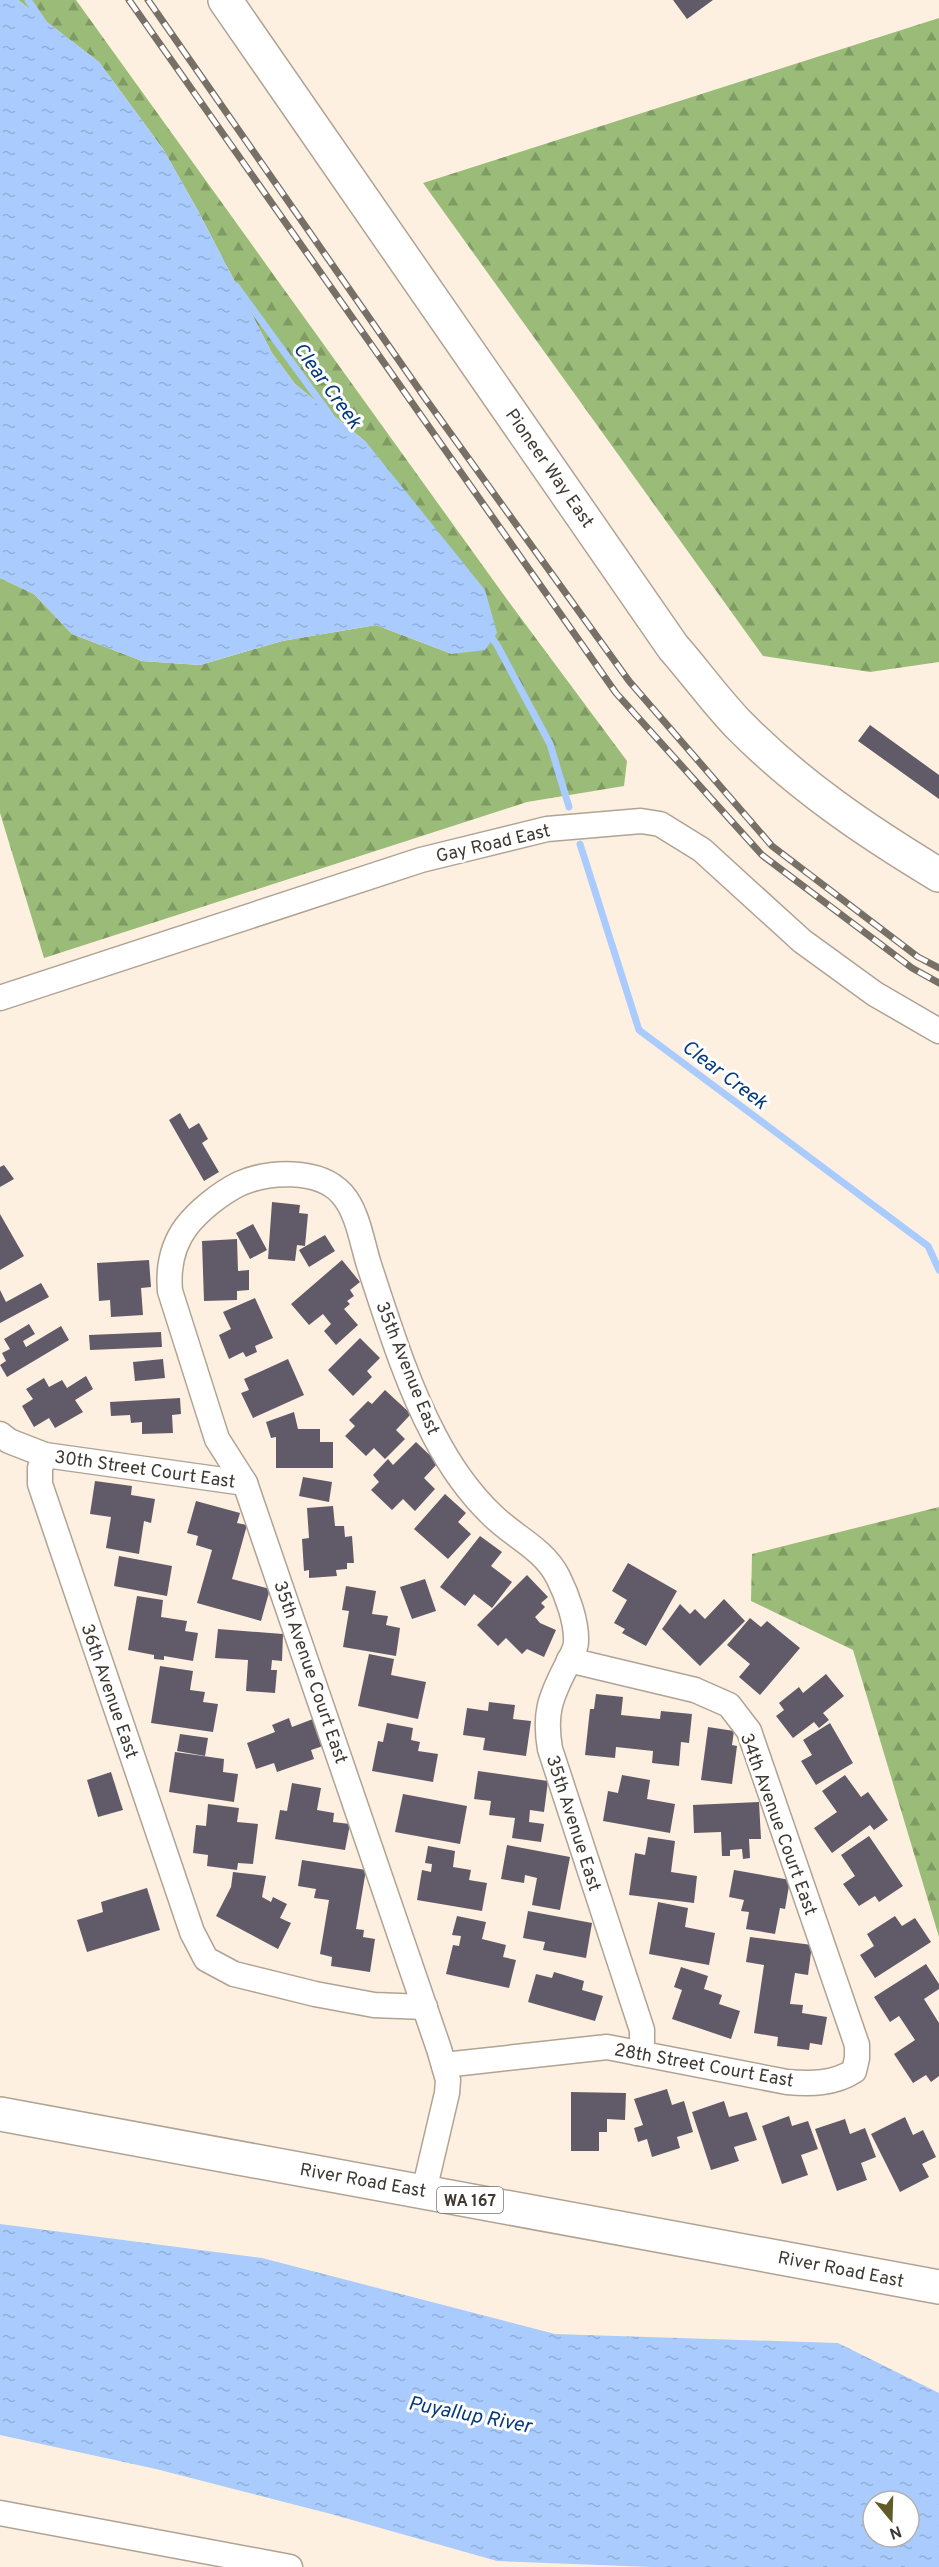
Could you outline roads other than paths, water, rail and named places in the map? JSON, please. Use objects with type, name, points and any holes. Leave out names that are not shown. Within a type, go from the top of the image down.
[{"type":"main road","name":"Pioneer Way East","points":[[225,0],[673,647],[736,722],[767,752],[830,805],[939,875]]},
{"type":"main road","name":"River Road East","points":[[0,2114],[939,2287]]},
{"type":"street","name":"Gay Road East","points":[[0,998],[421,860],[547,829],[641,821],[660,824],[702,850],[802,941],[875,994],[939,1030]]},
{"type":"street","name":"35th Avenue East","points":[[240,1184],[282,1174],[304,1174],[333,1185],[343,1195],[361,1236],[390,1327],[419,1404],[449,1463],[476,1499],[494,1517],[541,1553],[557,1575],[575,1630],[577,1644],[551,1697],[547,1713],[548,1740],[642,2030],[642,2042],[637,2053]]},
{"type":"street","name":"35th Avenue Court East","points":[[240,1184],[216,1199],[186,1227],[171,1257],[170,1291],[217,1439],[245,1482],[444,2065],[448,2080],[447,2093],[424,2191]]},
{"type":"street","points":[[0,1434],[9,1441],[45,1455]]},
{"type":"street","name":"30th Street Court East","points":[[45,1455],[245,1482]]},
{"type":"street","name":"36th Avenue East","points":[[45,1455],[40,1468],[40,1484],[192,1932],[206,1959],[234,1974],[325,1996],[374,2005],[425,2007]]},
{"type":"street","name":"34th Avenue Court East","points":[[569,1660],[695,1690],[729,1705],[750,1731],[856,2045],[857,2058],[854,2071]]},
{"type":"street","name":"28th Street Court East","points":[[444,2065],[607,2047],[787,2082],[810,2084],[826,2082],[845,2077],[854,2071]]},
{"type":"street","points":[[0,2513],[290,2567]]},
{"type":"water","points":[[0,0],[18,0],[99,62],[163,149],[272,353],[295,384],[366,442],[485,590],[497,633],[485,650],[452,654],[376,625],[282,641],[200,665],[142,661],[72,634],[34,594],[0,578]]},
{"type":"water","name":"Puyallup River","points":[[0,2224],[262,2258],[555,2334],[838,2343],[939,2393],[939,2567],[651,2567],[497,2561],[331,2514],[156,2469],[0,2435]]},
{"type":"waterway","name":"Clear Creek","points":[[28,0],[45,25]]},
{"type":"waterway","name":"Clear Creek","points":[[236,286],[330,415]]},
{"type":"waterway","name":"Clear Creek","points":[[488,633],[497,645],[550,744],[569,807]]},
{"type":"waterway","name":"Clear Creek","points":[[580,844],[639,1030],[928,1246],[939,1270]]},
{"type":"railway","points":[[129,0],[616,693],[762,855],[912,968],[939,983]]},
{"type":"railway","points":[[148,0],[425,398],[629,681],[772,846],[918,957],[939,968]]}]
